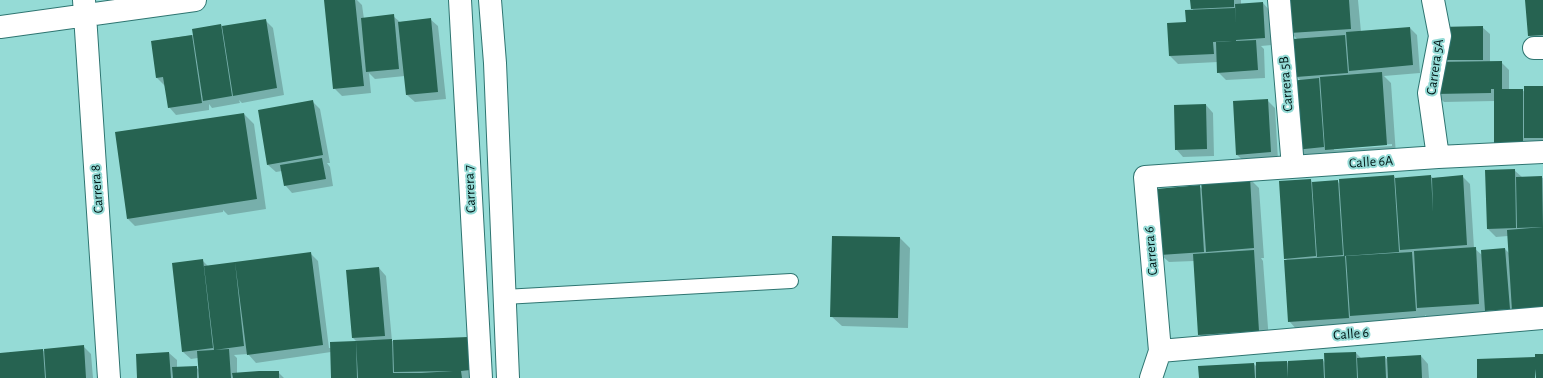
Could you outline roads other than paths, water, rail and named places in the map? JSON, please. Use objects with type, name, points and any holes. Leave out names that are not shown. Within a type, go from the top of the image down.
[{"type":"street","points":[[0,27],[84,8],[194,0]]},
{"type":"street","name":"Carrera 7","points":[[460,0],[481,378]]},
{"type":"street","points":[[490,0],[495,64],[508,378]]},
{"type":"street","name":"Carrera 5B","points":[[1279,0],[1293,167]]},
{"type":"street","name":"Carrera 5A","points":[[1434,0],[1440,36],[1429,93],[1438,157]]},
{"type":"street","name":"Carrera 8","points":[[84,8],[109,378]]},
{"type":"street","name":"Calle 6A","points":[[1200,174],[1438,157],[1543,152]]},
{"type":"street","name":"Carrera 6","points":[[1151,378],[1160,351],[1145,177],[1200,174]]},
{"type":"street","name":"Calle 6","points":[[1160,351],[1543,318]]},
{"type":"lane","points":[[504,297],[791,281]]}]
